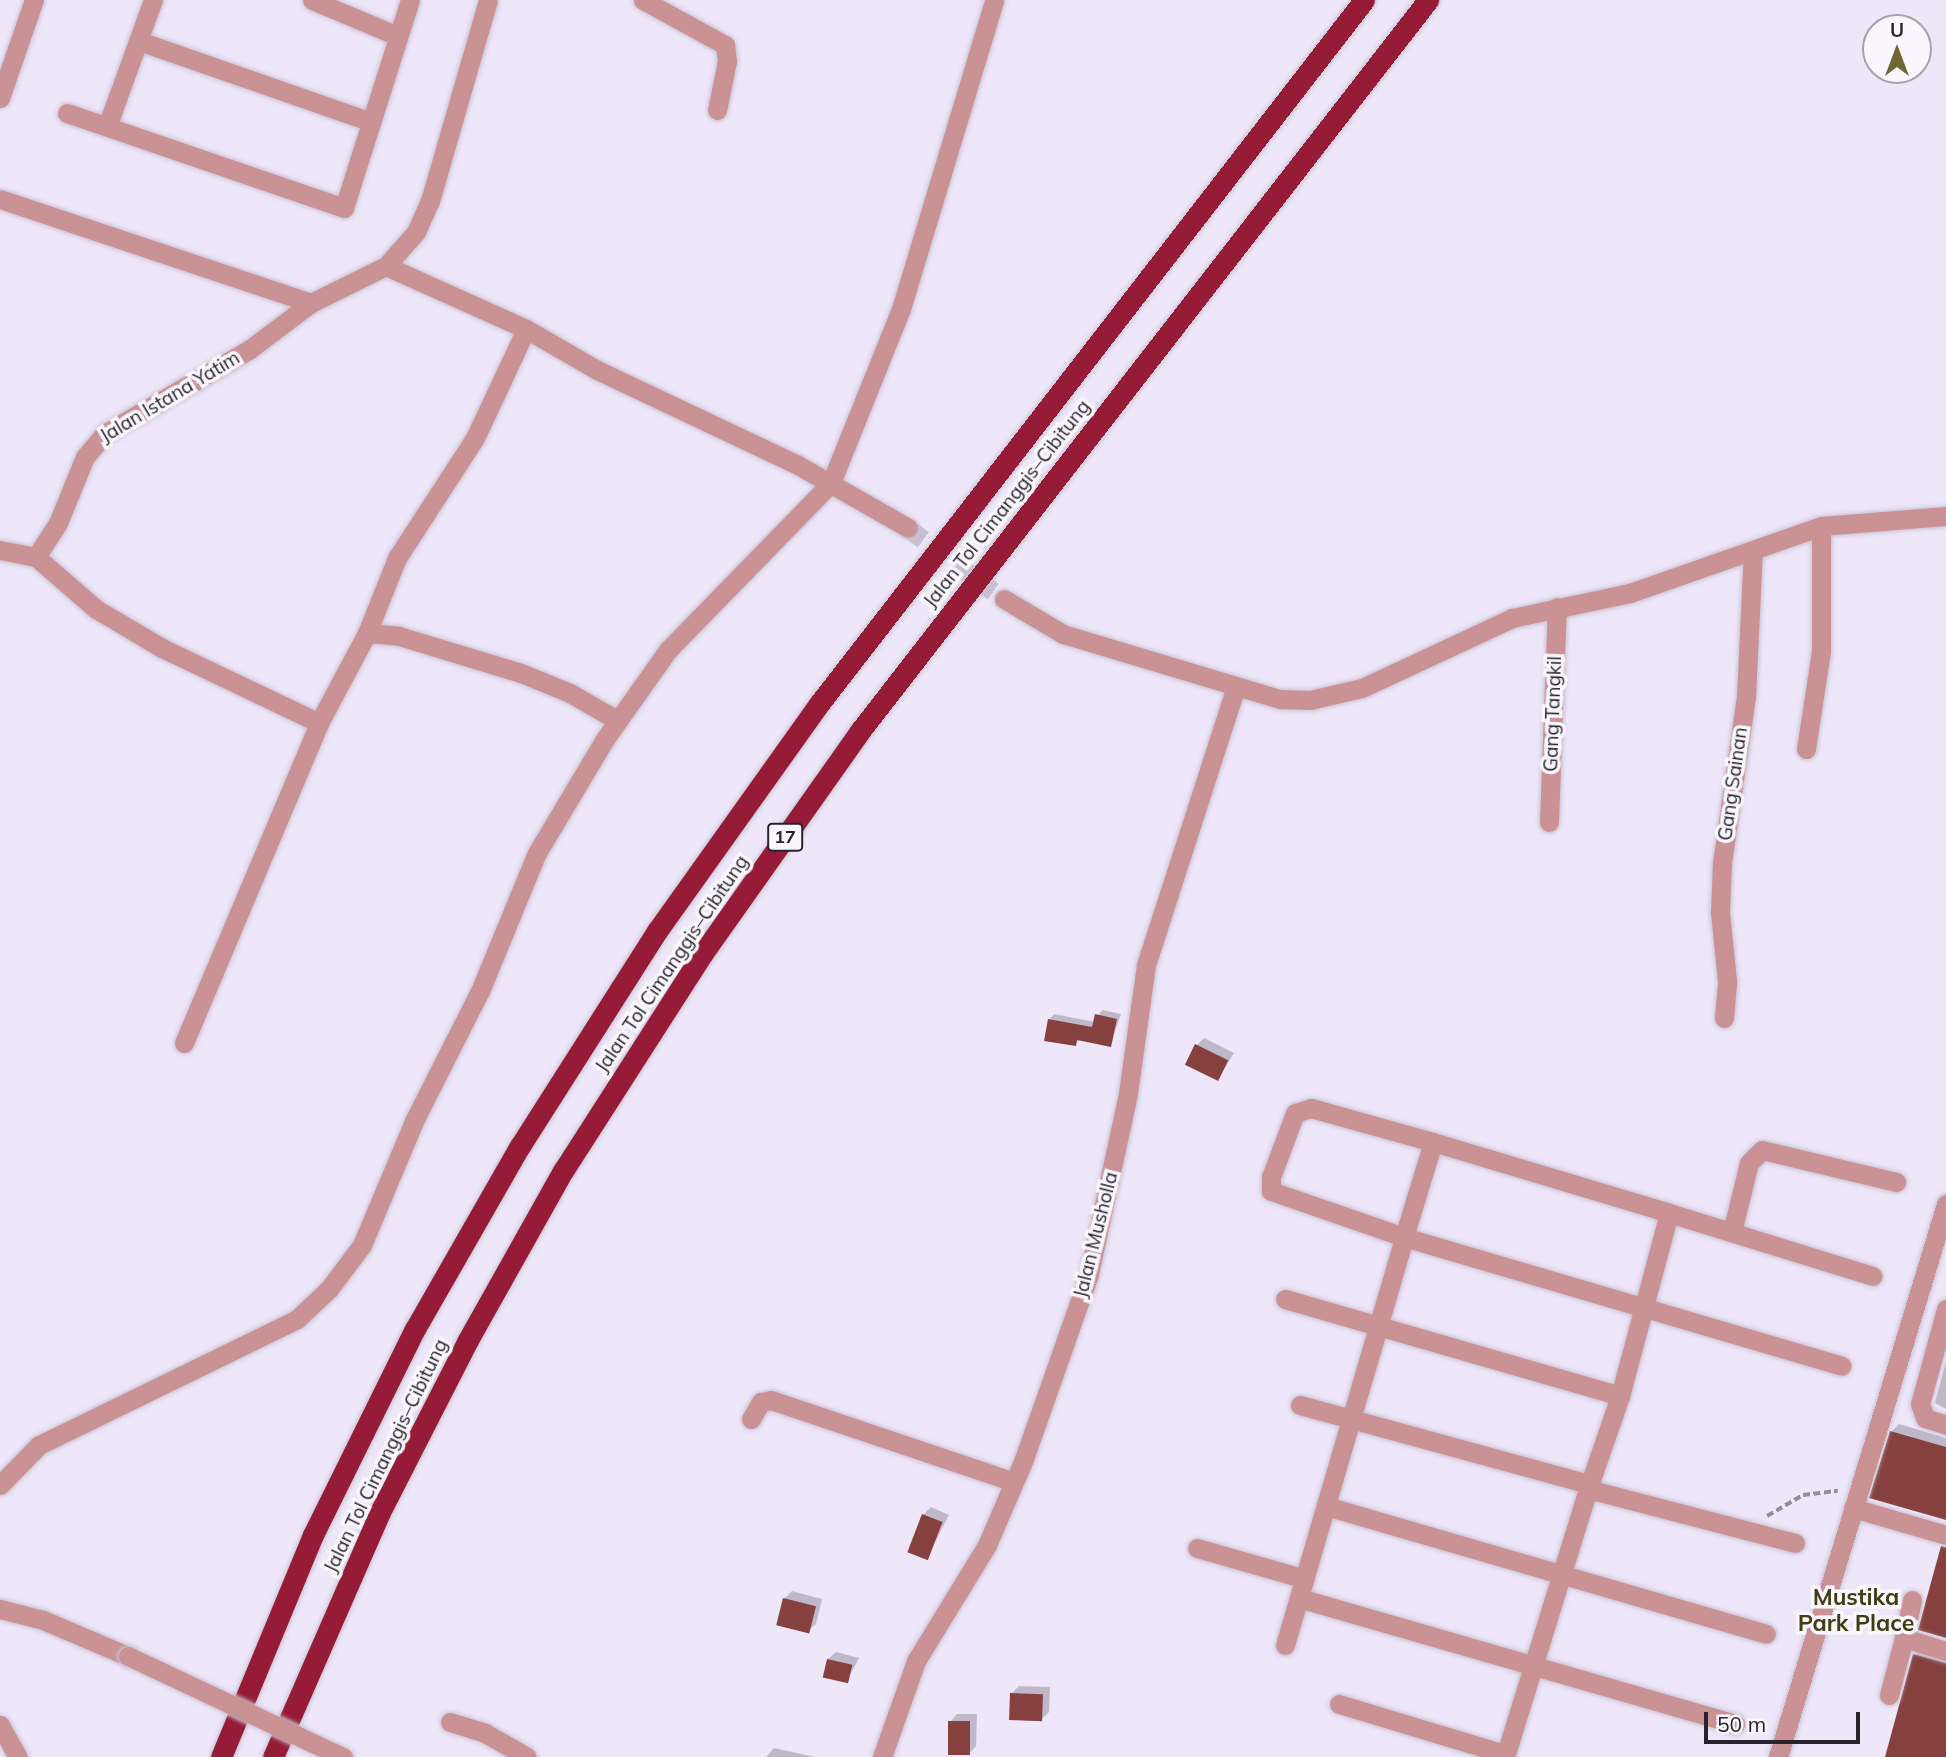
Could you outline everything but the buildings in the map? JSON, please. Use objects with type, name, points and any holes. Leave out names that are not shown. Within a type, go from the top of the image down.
[{"type":"highway","name":"Jalan Tol Cimanggis–Cibitung","points":[[221,1757],[313,1535],[415,1329],[520,1146],[657,931],[819,704],[1364,0]]},
{"type":"highway","name":"Jalan Tol Cimanggis–Cibitung","points":[[273,1757],[379,1514],[468,1340],[563,1171],[703,953],[860,731],[1428,0]]},
{"type":"street","points":[[0,98],[34,0]]},
{"type":"street","points":[[108,124],[153,0]]},
{"type":"street","points":[[312,0],[398,36]]},
{"type":"street","points":[[66,113],[108,124],[344,208],[410,0]]},
{"type":"street","points":[[488,0],[430,201],[416,232],[386,266],[526,329],[597,370],[831,483],[908,528]]},
{"type":"street","points":[[643,0],[725,45],[727,61],[718,110]]},
{"type":"street","points":[[0,1485],[39,1445],[297,1319],[330,1289],[362,1245],[414,1121],[480,991],[537,853],[617,720],[668,650],[831,483],[905,296],[994,0]]},
{"type":"street","points":[[139,41],[371,122]]},
{"type":"street","points":[[0,178],[0,191]]},
{"type":"street","points":[[0,199],[312,303]]},
{"type":"street","name":"Jalan Istana Yatim","points":[[36,557],[58,523],[85,457],[104,433],[261,342],[312,303],[386,266]]},
{"type":"street","points":[[184,1043],[319,723],[367,633],[397,558],[475,438],[526,329]]},
{"type":"street","points":[[1004,599],[1063,634],[1236,687],[1280,699],[1334,697],[1362,688],[1474,633],[1557,607],[1630,593],[1821,526],[1946,516]]},
{"type":"street","points":[[1806,749],[1820,662],[1821,526]]},
{"type":"street","points":[[0,550],[36,557],[96,609],[162,648],[319,723]]},
{"type":"street","name":"Gang Sainan","points":[[1724,1018],[1727,981],[1720,912],[1722,863],[1746,697],[1753,551]]},
{"type":"street","name":"Gang Tangkil","points":[[1549,822],[1557,607]]},
{"type":"street","points":[[367,633],[399,636],[521,673],[570,693],[617,720]]},
{"type":"street","name":"Jalan Musholla","points":[[882,1757],[916,1661],[987,1545],[1014,1482],[1089,1274],[1128,1093],[1146,965],[1236,687]]},
{"type":"street","points":[[1841,1366],[1644,1304],[1405,1237],[1276,1196],[1271,1177],[1297,1110],[1311,1108],[1433,1142],[1872,1276]]},
{"type":"street","points":[[1285,1645],[1433,1142]]},
{"type":"street","points":[[1732,1232],[1749,1163],[1762,1150],[1896,1182]]},
{"type":"street","points":[[1778,1757],[1946,1204]]},
{"type":"street","points":[[1339,1704],[1505,1756],[1532,1663],[1563,1577],[1588,1486],[1620,1396],[1669,1213]]},
{"type":"street","points":[[1285,1299],[1620,1396]]},
{"type":"street","points":[[1945,1318],[1920,1404],[1925,1418],[1946,1424]]},
{"type":"street","points":[[751,1419],[761,1402],[771,1400],[1014,1482]]},
{"type":"street","points":[[1300,1405],[1352,1417],[1795,1543]]},
{"type":"street","points":[[1326,1506],[1766,1634]]},
{"type":"street","points":[[1853,1508],[1946,1535]]},
{"type":"street","points":[[1197,1548],[1305,1579]]},
{"type":"street","points":[[1299,1598],[1532,1663],[1735,1724]]},
{"type":"street","points":[[1889,1695],[1912,1600]]},
{"type":"street","points":[[0,1609],[43,1620],[128,1656],[343,1757]]},
{"type":"street","points":[[1904,1639],[1946,1651]]},
{"type":"street","points":[[450,1722],[485,1733],[527,1757]]},
{"type":"street","points":[[0,1725],[18,1757]]},
{"type":"path","points":[[1745,1530],[1803,1495],[1861,1488]]},
{"type":"tunnel","points":[[908,528],[1004,599]]},
{"type":"district","name":"Mustika Park Place","points":[[1856,1610]]}]
